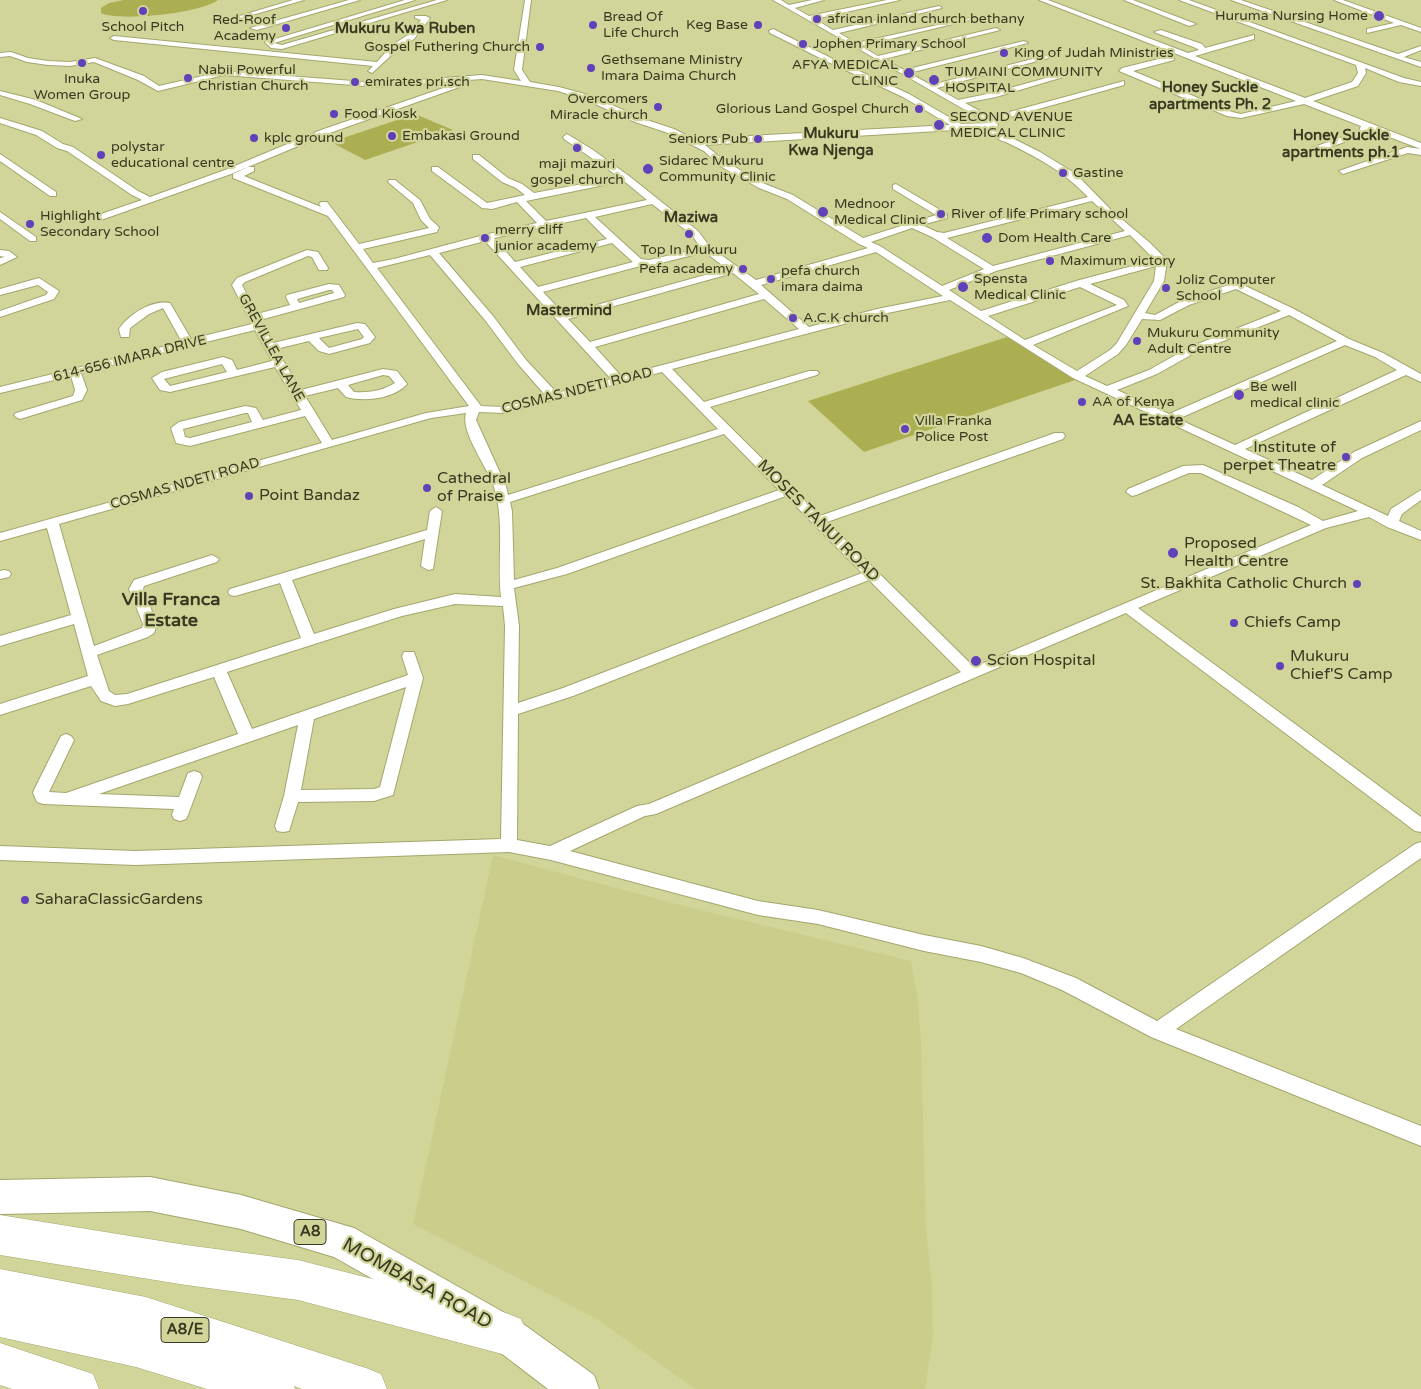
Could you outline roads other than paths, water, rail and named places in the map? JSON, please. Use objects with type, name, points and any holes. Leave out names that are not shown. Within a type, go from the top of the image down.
[{"type":"highway","name":"MOMBASA ROAD","points":[[0,1197],[150,1194],[241,1212],[341,1241],[506,1334],[580,1389]]},
{"type":"highway","points":[[0,1235],[204,1268],[298,1280],[506,1334]]},
{"type":"highway","name":"A8/E","points":[[0,1289],[146,1317],[366,1389]]},
{"type":"highway","name":"A8/E","points":[[0,1317],[136,1346],[274,1389]]},
{"type":"highway","points":[[0,1364],[78,1389]]},
{"type":"street","points":[[240,17],[301,0]]},
{"type":"street","points":[[323,0],[363,14]]},
{"type":"street","points":[[254,28],[357,0]]},
{"type":"street","points":[[412,0],[269,42],[274,46],[282,47],[444,0]]},
{"type":"street","points":[[528,0],[518,70],[528,85]]},
{"type":"street","points":[[776,0],[992,122]]},
{"type":"street","points":[[789,7],[821,0]]},
{"type":"street","points":[[810,18],[897,0]]},
{"type":"street","points":[[1042,0],[1173,54],[1187,56],[1305,103],[1407,150],[1421,152]]},
{"type":"street","points":[[1127,0],[1192,24]]},
{"type":"street","points":[[1182,0],[1402,80],[1421,84]]},
{"type":"street","points":[[1234,0],[1421,65]]},
{"type":"street","points":[[1337,0],[1421,30]]},
{"type":"street","points":[[833,32],[939,8]]},
{"type":"street","points":[[368,84],[369,75],[378,64],[395,47],[411,37],[426,18],[417,16]]},
{"type":"street","points":[[856,45],[972,18]]},
{"type":"street","points":[[1370,31],[1402,23]]},
{"type":"street","points":[[878,58],[996,30]]},
{"type":"street","points":[[773,31],[929,109],[959,127]]},
{"type":"street","points":[[1158,32],[1193,43],[1203,48],[1203,51]]},
{"type":"street","points":[[1292,39],[1323,32]]},
{"type":"street","points":[[1187,56],[1250,37]]},
{"type":"street","points":[[114,38],[378,64]]},
{"type":"street","points":[[904,72],[1024,43]]},
{"type":"street","points":[[1401,55],[1421,48]]},
{"type":"street","points":[[0,55],[12,54],[48,63],[70,64],[95,60],[141,78],[158,89],[224,73],[368,84],[404,84],[484,77],[528,85],[559,88],[594,100],[638,120],[671,131],[707,149],[723,164],[809,208],[862,242],[877,248],[1024,344],[1077,376],[1421,536]]},
{"type":"street","points":[[1173,54],[1122,71],[1236,116],[1253,115],[1305,103],[1356,84],[1362,73],[1360,64]]},
{"type":"street","points":[[931,87],[1052,56]]},
{"type":"street","points":[[958,102],[994,95],[1086,69]]},
{"type":"street","points":[[101,218],[228,172],[324,132],[484,77]]},
{"type":"street","points":[[696,144],[712,141],[862,131],[959,127],[992,122],[1121,83]]},
{"type":"street","points":[[331,214],[236,176],[355,123],[470,84],[522,88],[551,96],[594,100]]},
{"type":"street","points":[[0,94],[33,102],[78,119]]},
{"type":"street","points":[[0,120],[33,131],[60,146],[70,149],[86,162],[150,200]]},
{"type":"street","points":[[992,122],[992,130],[995,134],[1055,164],[1072,176],[1162,261]]},
{"type":"street","points":[[1303,154],[1365,129],[1421,146]]},
{"type":"street","points":[[567,137],[626,178],[695,233],[707,249],[754,284],[807,331]]},
{"type":"street","points":[[1343,171],[1407,150]]},
{"type":"street","points":[[0,157],[53,194]]},
{"type":"street","points":[[476,157],[505,180],[519,186],[533,197]]},
{"type":"street","points":[[435,169],[485,206],[626,178]]},
{"type":"street","points":[[356,248],[434,230],[434,227],[426,220],[417,202],[392,182]]},
{"type":"street","points":[[862,242],[944,216],[896,187]]},
{"type":"street","points":[[935,235],[944,236],[1094,198]]},
{"type":"street","points":[[520,200],[545,226]]},
{"type":"street","points":[[370,266],[395,262],[487,237],[654,201]]},
{"type":"street","points":[[324,204],[477,408],[471,414],[470,420],[500,486],[506,511],[507,586],[512,626],[509,845]]},
{"type":"street","points":[[588,214],[637,260],[645,262]]},
{"type":"street","points":[[0,215],[33,239]]},
{"type":"street","points":[[913,225],[935,235],[992,269]]},
{"type":"street","points":[[941,290],[992,269],[1132,232]]},
{"type":"street","points":[[487,237],[619,380]]},
{"type":"street","points":[[514,265],[614,240]]},
{"type":"street","points":[[754,284],[877,248]]},
{"type":"street","points":[[537,290],[645,262],[707,249]]},
{"type":"street","points":[[432,251],[489,318],[522,362],[555,398]]},
{"type":"street","points":[[0,253],[6,253],[12,257],[0,262]]},
{"type":"street","name":"GREVILLEA LANE","points":[[323,268],[315,254],[307,253],[238,282],[237,285],[278,363],[307,412],[330,445]]},
{"type":"street","points":[[980,315],[1080,283],[1162,261]]},
{"type":"street","points":[[1077,376],[1114,352],[1132,329],[1138,315],[1159,281],[1162,261]]},
{"type":"street","points":[[560,318],[733,270]]},
{"type":"street","points":[[0,292],[29,282],[42,281],[54,291],[53,294],[0,314]]},
{"type":"street","points":[[1024,344],[1123,306],[1120,302],[1080,283]]},
{"type":"street","points":[[1138,315],[1156,318],[1184,303],[1237,285],[1346,341],[1359,345],[1421,379]]},
{"type":"street","points":[[586,346],[766,295]]},
{"type":"street","name":"COSMAS NDETI ROAD","points":[[0,537],[216,474],[330,445],[430,415],[477,408],[505,410],[877,312],[952,297]]},
{"type":"street","points":[[125,334],[126,326],[156,306],[165,305],[189,345]]},
{"type":"street","name":"614-656 IMARA DRIVE","points":[[0,390],[189,345],[296,307]]},
{"type":"street","points":[[1107,390],[1152,372],[1194,348],[1290,311]]},
{"type":"street","points":[[270,346],[312,337]]},
{"type":"street","points":[[1170,418],[1346,341]]},
{"type":"street","points":[[234,374],[228,362],[223,360],[166,374],[158,378],[164,388],[170,389],[234,374],[278,363]]},
{"type":"street","name":"MOSES TANUI ROAD","points":[[664,369],[971,672]]},
{"type":"street","points":[[1236,449],[1407,370]]},
{"type":"street","points":[[20,416],[78,398],[81,390],[75,372]]},
{"type":"street","points":[[702,406],[813,373]]},
{"type":"street","points":[[297,395],[342,384]]},
{"type":"street","points":[[259,424],[252,410],[245,409],[183,425],[177,428],[177,432],[180,440],[190,442],[307,412]]},
{"type":"street","points":[[1312,486],[1358,455],[1421,425]]},
{"type":"street","points":[[504,500],[726,430]]},
{"type":"street","points":[[818,521],[1059,436]]},
{"type":"street","points":[[1132,492],[1187,469],[1203,469],[1293,510],[1321,525]]},
{"type":"street","points":[[507,586],[562,571],[788,491]]},
{"type":"street","points":[[1392,524],[1396,512],[1421,494]]},
{"type":"street","points":[[428,566],[436,511]]},
{"type":"street","points":[[552,852],[643,810],[650,810],[868,719],[971,672],[1321,525],[1371,512]]},
{"type":"street","points":[[52,522],[96,679],[102,695],[113,701],[120,701],[219,671],[399,612],[455,599],[508,602]]},
{"type":"street","points":[[235,592],[432,533]]},
{"type":"street","points":[[88,653],[143,634],[149,630],[150,624],[136,589],[139,583],[212,560]]},
{"type":"street","points":[[511,711],[568,692],[872,574]]},
{"type":"street","points":[[284,578],[310,642]]},
{"type":"street","points":[[1127,607],[1421,826]]},
{"type":"street","points":[[0,641],[78,618]]},
{"type":"street","points":[[292,796],[374,795],[386,791],[416,678],[409,656]]},
{"type":"street","points":[[219,671],[247,736]]},
{"type":"street","points":[[66,799],[416,678]]},
{"type":"street","points":[[0,710],[96,679]]},
{"type":"street","points":[[283,826],[292,796],[307,715]]},
{"type":"street","points":[[66,740],[41,793],[43,798],[182,809],[194,777]]},
{"type":"street","points":[[0,853],[135,858],[509,845],[552,852],[758,908],[818,917],[924,943],[989,956],[1024,966],[1069,984],[1158,1031],[1421,1136]]},
{"type":"street","points":[[1158,1031],[1421,848]]},
{"type":"place","name":"School Pitch","points":[[143,11]]},
{"type":"place","name":"Huruma Nursing Home","points":[[1379,16]]},
{"type":"place","name":"african inland church bethany","points":[[817,19]]},
{"type":"place","name":"Bread Of Life Church","points":[[593,25]]},
{"type":"place","name":"Keg Base","points":[[758,25]]},
{"type":"place","name":"Red-Roof Academy","points":[[286,28]]},
{"type":"place","name":"Jophen Primary School","points":[[803,44]]},
{"type":"place","name":"Gospel Futhering Church","points":[[540,47]]},
{"type":"place","name":"King of Judah Ministries","points":[[1004,53]]},
{"type":"place","name":"Inuka Women Group","points":[[82,63]]},
{"type":"place","name":"Gethsemane Ministry Imara Daima Church","points":[[591,68]]},
{"type":"place","name":"AFYA MEDICAL CLINIC","points":[[909,73]]},
{"type":"place","name":"Nabii Powerful Christian Church","points":[[188,78]]},
{"type":"place","name":"TUMAINI COMMUNITY HOSPITAL","points":[[934,80]]},
{"type":"place","name":"emirates pri.sch","points":[[355,82]]},
{"type":"place","name":"Overcomers Miracle church","points":[[658,107]]},
{"type":"place","name":"Glorious Land Gospel Church","points":[[919,109]]},
{"type":"place","name":"Food Kiosk","points":[[334,114]]},
{"type":"place","name":"SECOND AVENUE MEDICAL CLINIC","points":[[939,125]]},
{"type":"place","name":"Embakasi Ground","points":[[392,136]]},
{"type":"place","name":"kplc ground","points":[[254,138]]},
{"type":"place","name":"Seniors Pub","points":[[758,139]]},
{"type":"place","name":"maji mazuri gospel church","points":[[577,148]]},
{"type":"place","name":"polystar educational centre","points":[[101,155]]},
{"type":"place","name":"Sidarec Mukuru Community Clinic","points":[[648,169]]},
{"type":"place","name":"Gastine","points":[[1063,173]]},
{"type":"place","name":"Mednoor Medical Clinic","points":[[823,212]]},
{"type":"place","name":"River of life Primary school","points":[[941,214]]},
{"type":"place","name":"Highlight Secondary School","points":[[30,224]]},
{"type":"place","name":"Top In Mukuru","points":[[689,234]]},
{"type":"place","name":"merry cliff junior academy","points":[[485,238]]},
{"type":"place","name":"Dom Health Care","points":[[987,238]]},
{"type":"place","name":"Maximum victory","points":[[1050,261]]},
{"type":"place","name":"Pefa academy","points":[[743,269]]},
{"type":"place","name":"pefa church imara daima","points":[[771,279]]},
{"type":"place","name":"Spensta Medical Clinic","points":[[963,287]]},
{"type":"place","name":"Joliz Computer School","points":[[1166,288]]},
{"type":"place","name":"A.C.K church","points":[[793,318]]},
{"type":"place","name":"Mukuru Community Adult Centre","points":[[1137,341]]},
{"type":"place","name":"Be well medical clinic","points":[[1239,395]]},
{"type":"place","name":"AA of Kenya","points":[[1082,402]]},
{"type":"place","name":"Villa Franka Police Post","points":[[905,429]]},
{"type":"place","name":"Institute of perpet Theatre","points":[[1346,457]]},
{"type":"place","name":"Cathedral of Praise","points":[[427,488]]},
{"type":"place","name":"Point Bandaz","points":[[249,496]]},
{"type":"place","name":"Proposed Health Centre","points":[[1173,553]]},
{"type":"place","name":"St. Bakhita Catholic Church","points":[[1357,584]]},
{"type":"place","name":"Chiefs Camp","points":[[1234,623]]},
{"type":"place","name":"Scion Hospital","points":[[976,661]]},
{"type":"place","name":"Mukuru Chief'S Camp","points":[[1280,666]]},
{"type":"place","name":"SaharaClassicGardens","points":[[25,900]]},
{"type":"district","name":"Mukuru Kwa Ruben","points":[[405,29]]},
{"type":"district","name":"Honey Suckle apartments Ph. 2","points":[[1210,96]]},
{"type":"district","name":"Mukuru Kwa Njenga","points":[[831,142]]},
{"type":"district","name":"Honey Suckle apartments ph.1","points":[[1341,144]]},
{"type":"district","name":"Maziwa","points":[[691,218]]},
{"type":"district","name":"Mastermind","points":[[569,311]]},
{"type":"district","name":"AA Estate","points":[[1148,421]]},
{"type":"district","name":"Villa Franca Estate","points":[[171,610]]}]
